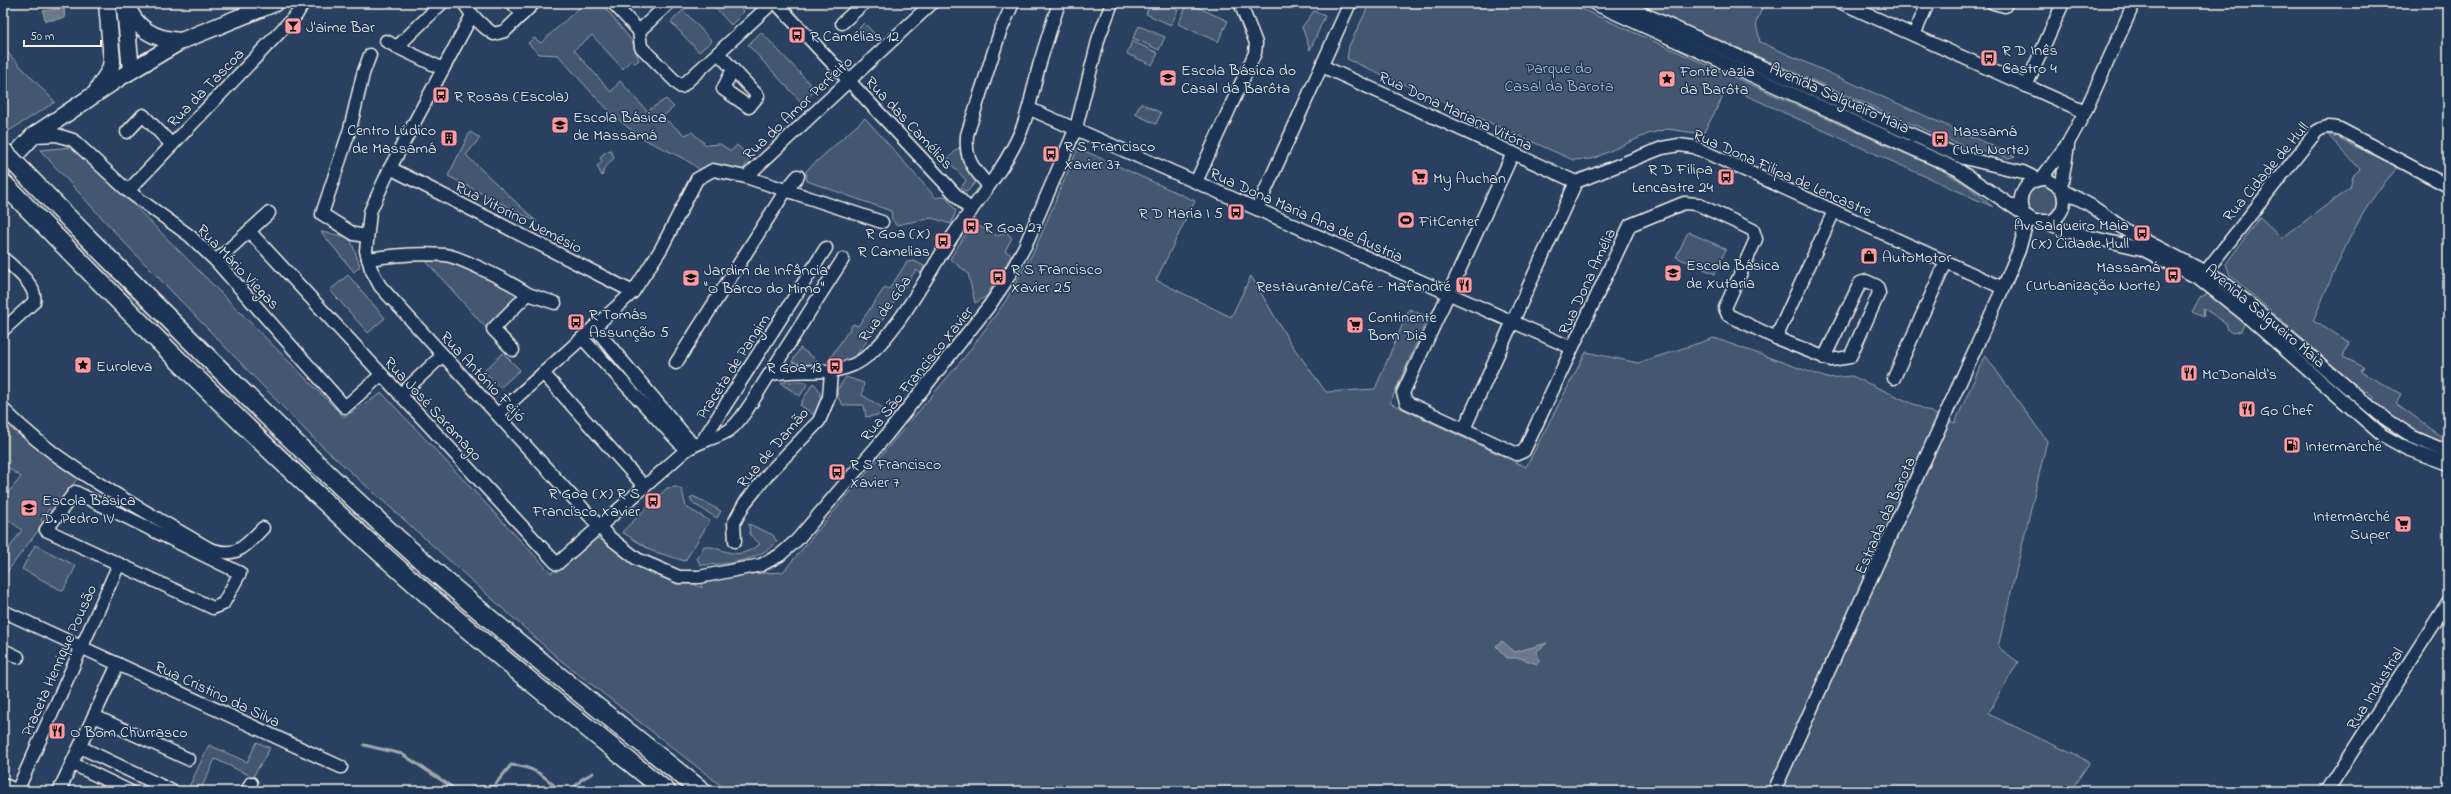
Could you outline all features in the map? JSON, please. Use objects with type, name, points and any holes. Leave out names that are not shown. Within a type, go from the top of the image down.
[{"type":"highway","points":[[3,151],[241,391],[401,541],[585,698],[702,791]]},
{"type":"highway","points":[[3,183],[225,406],[385,557],[572,716],[666,791]]},
{"type":"main road","points":[[96,92],[110,70],[112,61],[112,33],[108,3]]},
{"type":"main road","points":[[125,3],[131,71]]},
{"type":"main road","points":[[125,3],[131,15],[140,27],[167,41],[180,41]]},
{"type":"main road","points":[[3,168],[34,136],[96,92],[180,41],[275,3]]},
{"type":"main road","points":[[112,33],[120,60],[131,71]]},
{"type":"street","name":"Rua da Tascoa","points":[[128,191],[297,14],[303,3]]},
{"type":"street","points":[[442,3],[392,44],[443,69]]},
{"type":"street","points":[[464,3],[472,16],[494,34],[505,31],[534,3]]},
{"type":"street","points":[[512,3],[523,14]]},
{"type":"street","points":[[613,3],[640,30],[641,47],[681,87],[772,3]]},
{"type":"street","points":[[640,30],[669,3]]},
{"type":"street","name":"Rua das Camélias","points":[[776,3],[850,80],[971,211]]},
{"type":"street","points":[[842,23],[864,3]]},
{"type":"street","name":"Rua do Amor Perfeito","points":[[498,414],[633,292],[661,248],[697,179],[713,170],[746,177],[932,3]]},
{"type":"street","points":[[988,185],[971,166],[966,151],[967,135],[1000,32],[1013,3]]},
{"type":"street","name":"Rua de Gôa","points":[[770,375],[782,371],[831,373],[854,365],[869,355],[890,331],[971,211],[1021,132],[1030,109],[1038,68],[1060,3]]},
{"type":"street","name":"Rua São Francisco Xavier","points":[[601,526],[609,537],[637,559],[679,577],[699,577],[761,565],[780,555],[796,540],[885,437],[989,306],[1025,246],[1076,128],[1099,37],[1112,3]]},
{"type":"street","points":[[1196,182],[1255,53],[1256,43],[1240,3]]},
{"type":"street","points":[[1257,209],[1350,3]]},
{"type":"street","name":"Avenida Salgueiro Maia","points":[[1593,3],[1957,169],[1993,195],[2026,215],[2043,223],[2077,234],[2142,249],[2200,279],[2243,313],[2382,435],[2407,449],[2448,464]]},
{"type":"street","name":"Avenida Salgueiro Maia","points":[[1620,3],[1964,158],[2023,172],[2039,179],[2052,181],[2061,189],[2090,205],[2127,231],[2221,280],[2392,424],[2413,437],[2448,452]]},
{"type":"street","points":[[1842,3],[2085,112]]},
{"type":"street","points":[[1914,35],[1928,3]]},
{"type":"street","points":[[1993,3],[2005,6],[2006,3]]},
{"type":"street","points":[[2026,86],[2063,3]]},
{"type":"street","points":[[2026,215],[2021,206],[2022,193],[2025,187],[2039,179],[2068,143],[2085,112],[2134,3]]},
{"type":"street","name":"Rua António Feijó","points":[[472,16],[390,168],[370,212],[366,236],[368,259],[380,286],[601,526]]},
{"type":"street","points":[[718,53],[733,68]]},
{"type":"street","points":[[366,236],[354,234],[322,214],[350,129],[363,74],[370,55]]},
{"type":"street","name":"Rua Dona Mariana Vitória","points":[[1322,66],[1576,182]]},
{"type":"street","name":"Rua Dona Maria Ana de Áustria","points":[[1030,109],[1076,128],[1512,324],[1572,348]]},
{"type":"street","points":[[127,132],[143,116],[172,144]]},
{"type":"street","name":"Rua Cidade de Hull","points":[[2206,271],[2311,138],[2322,128],[2328,126],[2340,129],[2448,186]]},
{"type":"street","name":"Rua Mário Viegas","points":[[34,136],[57,135],[73,140],[128,191],[176,224],[216,261],[346,407],[381,375]]},
{"type":"street","points":[[2043,223],[2057,218],[2064,208],[2065,202],[2061,189],[2068,143]]},
{"type":"street","name":"Rua Dona Filipa de Lencastre","points":[[1576,182],[1662,148],[1679,145],[1698,149],[2003,288]]},
{"type":"street","points":[[1513,153],[1403,393],[1406,402],[1464,430],[1576,182]]},
{"type":"street","name":"Rua Vitorino Nemésio","points":[[390,168],[633,292]]},
{"type":"street","points":[[676,363],[786,190],[798,176]]},
{"type":"street","points":[[746,177],[882,222]]},
{"type":"street","name":"Rua Dona Amélia","points":[[1464,430],[1517,454],[1524,451],[1630,225],[1684,202],[1697,204],[1752,230],[1756,239],[1725,308],[1728,315],[1776,338],[1824,358]]},
{"type":"street","points":[[1776,338],[1834,211]]},
{"type":"street","points":[[216,261],[269,213]]},
{"type":"street","name":"Estrada da Barota","points":[[1774,791],[2003,288],[2019,250],[2026,215]]},
{"type":"street","name":"Estrada da Barota","points":[[2019,250],[2043,223]]},
{"type":"street","name":"Rua José Saramago","points":[[249,231],[557,564],[601,526]]},
{"type":"street","name":"Praceta de Pangim","points":[[694,445],[826,248]]},
{"type":"street","points":[[368,259],[394,255],[446,255],[512,284],[528,294],[555,303]]},
{"type":"street","points":[[3,258],[34,292],[34,302],[3,330]]},
{"type":"street","points":[[601,526],[644,486],[694,445],[728,432],[746,410],[770,375],[843,259]]},
{"type":"street","points":[[1894,378],[1946,262]]},
{"type":"street","points":[[1866,281],[1877,286],[1879,293],[1850,357],[1831,360],[1824,358],[1860,283],[1866,281]]},
{"type":"street","points":[[513,350],[493,329],[528,294]]},
{"type":"street","points":[[594,327],[694,445]]},
{"type":"street","points":[[582,338],[694,445]]},
{"type":"street","points":[[400,395],[443,355]]},
{"type":"street","points":[[543,373],[644,486]]},
{"type":"street","name":"Rua de Damão","points":[[735,541],[734,523],[744,504],[769,473],[819,421],[829,397],[831,373]]},
{"type":"street","points":[[3,409],[40,444],[70,465],[208,548],[224,554],[237,551],[263,528]]},
{"type":"street","points":[[75,492],[240,573],[222,604],[213,608],[119,564],[46,530],[75,492]]},
{"type":"street","name":"Praceta Henrique Pousão","points":[[17,791],[119,564]]},
{"type":"street","name":"Rua Industrial","points":[[2327,791],[2448,602]]},
{"type":"street","name":"Rua Cristino da Silva","points":[[6,612],[341,767]]},
{"type":"street","points":[[3,650],[18,657]]},
{"type":"street","points":[[60,791],[118,664]]},
{"type":"street","points":[[94,716],[188,759]]},
{"type":"street","points":[[80,747],[172,791]]},
{"type":"street","points":[[73,764],[129,791]]},
{"type":"street","points":[[3,784],[17,791]]},
{"type":"green space","points":[[584,3],[601,3],[632,41],[639,60],[635,63],[631,60],[623,69],[592,35],[574,50],[611,92],[620,81],[647,111],[666,99],[674,107],[662,117],[685,135],[692,132],[706,145],[720,144],[731,151],[737,145],[750,157],[743,170],[716,166],[700,170],[693,164],[644,139],[625,125],[605,106],[558,55],[539,54],[528,43],[534,38],[541,43]]},
{"type":"green space","points":[[711,3],[736,3],[744,12],[731,25]]},
{"type":"green space","points":[[1151,3],[1161,3],[1178,10],[1171,25],[1146,14]]},
{"type":"green space","points":[[1188,3],[1228,21],[1218,42],[1178,24]]},
{"type":"green space","name":"Parque do Casal da Barota","points":[[1361,3],[1568,3],[1942,170],[1968,186],[1993,207],[1734,90],[1724,95],[1703,134],[1667,129],[1648,134],[1592,159],[1573,160],[1347,59],[1349,46],[1367,9],[1360,5]]},
{"type":"green space","points":[[1639,3],[1764,3],[1756,23],[1760,42],[2015,156],[2009,158],[1958,144],[1750,53],[1677,23]]},
{"type":"green space","points":[[683,10],[712,41],[699,52],[671,22]]},
{"type":"green space","points":[[1314,11],[1325,16],[1310,50],[1302,27]]},
{"type":"green space","points":[[864,23],[875,34],[866,42],[856,31]]},
{"type":"green space","points":[[1139,26],[1165,37],[1159,50],[1133,38]]},
{"type":"green space","points":[[761,32],[816,90],[802,103],[748,45]]},
{"type":"green space","points":[[1132,41],[1158,53],[1152,65],[1127,54]]},
{"type":"green space","points":[[3,48],[55,102],[4,134],[3,133]]},
{"type":"green space","points":[[1141,103],[1161,113],[1156,124],[1135,114]]},
{"type":"green space","points":[[865,118],[936,198],[946,196],[956,211],[951,224],[932,218],[896,225],[892,219],[891,211],[807,181],[806,171]]},
{"type":"green space","points":[[470,132],[480,138],[466,155],[537,222],[448,176]]},
{"type":"green space","points":[[2326,133],[2399,167],[2371,200],[2349,240],[2313,321],[2350,342],[2343,357],[2364,367],[2361,372],[2401,394],[2396,403],[2444,438],[2440,444],[2408,427],[2372,401],[2374,397],[2366,391],[2363,392],[2230,275],[2226,264],[2260,217],[2282,238],[2350,188],[2353,176],[2360,169]]},
{"type":"green space","points":[[72,147],[97,168],[344,417],[382,393],[551,573],[595,537],[702,588],[699,577],[783,572],[967,354],[1005,302],[1035,249],[1078,148],[1195,201],[1156,280],[1231,317],[1251,276],[1289,341],[1326,392],[1375,389],[1409,309],[1428,317],[1390,403],[1526,467],[1586,352],[1638,363],[1714,338],[1827,378],[1852,376],[1955,423],[1985,355],[2047,441],[1998,647],[2018,662],[1988,714],[2090,762],[2070,791],[728,791],[559,659],[313,438],[123,241],[40,150]]},
{"type":"green space","points":[[959,147],[966,165],[978,179],[967,192],[961,188],[966,180],[947,160]]},
{"type":"green space","points":[[611,150],[614,158],[604,169],[602,176],[597,166],[602,162],[600,157],[605,152]]},
{"type":"green space","points":[[2040,185],[2046,185],[2056,192],[2059,201],[2058,207],[2052,214],[2046,217],[2040,217],[2030,210],[2027,204],[2027,198],[2034,188]]},
{"type":"green space","points":[[973,223],[998,236],[1006,232],[1012,238],[1005,251],[1012,255],[1000,275],[998,274],[987,296],[975,303],[968,273],[950,259]]},
{"type":"green space","points":[[321,232],[340,235],[349,239],[352,243],[360,266],[354,272]]},
{"type":"green space","points":[[1688,232],[1726,249],[1715,274],[1676,257]]},
{"type":"green space","points":[[424,259],[447,259],[510,287],[521,296],[487,329]]},
{"type":"green space","points":[[914,261],[924,266],[922,274],[916,270],[876,329],[849,365],[828,361],[853,324],[858,326],[885,287],[889,289],[907,262]]},
{"type":"green space","points":[[348,275],[385,318],[368,333],[330,290]]},
{"type":"green space","points":[[2208,294],[2240,316],[2244,324],[2241,331],[2232,333],[2228,330],[2226,323],[2203,308],[2204,317],[2192,312],[2200,297]]},
{"type":"green space","points":[[800,348],[818,361],[815,365],[802,365],[792,362]]},
{"type":"green space","points":[[503,353],[520,370],[500,388],[484,371]]},
{"type":"green space","points":[[846,377],[864,383],[862,395],[886,410],[879,415],[866,417],[864,405],[843,405],[838,398],[837,390]]},
{"type":"green space","points":[[781,383],[808,383],[800,396],[783,385]]},
{"type":"green space","points":[[813,383],[817,387],[820,394],[818,406],[814,415],[800,405]]},
{"type":"green space","name":"Escola Básica D. Pedro IV","points":[[3,423],[78,478],[51,511],[49,509],[41,520],[44,523],[3,577],[3,557],[22,530],[3,516],[3,499],[21,477],[3,464]]},
{"type":"green space","points":[[676,487],[682,490],[686,507],[710,521],[685,561],[652,551],[622,532],[667,488]]},
{"type":"green space","points":[[693,496],[721,511],[717,518],[694,504],[690,498]]},
{"type":"green space","points":[[749,524],[773,535],[777,542],[761,554],[751,558],[731,563],[701,565],[697,559],[704,546],[737,554],[751,550],[760,544],[750,535]]},
{"type":"green space","points":[[35,545],[76,566],[63,591],[22,569]]},
{"type":"green space","points":[[257,742],[270,748],[253,777],[215,759],[200,791],[187,791],[209,745],[247,762]]},
{"type":"shaded area","points":[[64,8],[65,18],[45,21],[43,11]]},
{"type":"shaded area","points":[[1502,641],[1515,652],[1547,643],[1537,651],[1539,661],[1537,664],[1520,658],[1507,658],[1496,646]]},
{"type":"waterway","points":[[364,745],[402,754],[458,791]]},
{"type":"waterway","points":[[466,791],[471,788],[494,786],[511,765],[526,767],[544,776],[559,791]]},
{"type":"waterway","points":[[571,791],[582,779],[593,773]]},
{"type":"place","name":"J'aime Bar","points":[[293,26]]},
{"type":"place","name":"R Camélias 12","points":[[797,35]]},
{"type":"place","name":"R D Inês Castro 4","points":[[1989,58]]},
{"type":"place","name":"Escola Básica do Casal da Barôta","points":[[1168,78]]},
{"type":"place","name":"Fonte vazia da Barôta","points":[[1667,79]]},
{"type":"place","name":"R Rosas (Escola)","points":[[441,95]]},
{"type":"place","name":"Escola Básica de Massamá","points":[[560,125]]},
{"type":"place","name":"Centro Lúdico de Massamá","points":[[449,138]]},
{"type":"place","name":"Massamá (Urb Norte)","points":[[1940,139]]},
{"type":"place","name":"R S Francisco Xavier 37","points":[[1051,154]]},
{"type":"place","name":"My Auchan","points":[[1420,177]]},
{"type":"place","name":"R D Filipa Lencastre 24","points":[[1726,177]]},
{"type":"place","name":"R D Maria I 5","points":[[1236,212]]},
{"type":"place","name":"FitCenter","points":[[1406,220]]},
{"type":"place","name":"R Goa 27","points":[[971,226]]},
{"type":"place","name":"Av Salgueiro Maia (X) Cidade Hull","points":[[2142,233]]},
{"type":"place","name":"R Goa (X) R Camelias","points":[[943,241]]},
{"type":"place","name":"AutoMotor","points":[[1869,256]]},
{"type":"place","name":"Escola Básica de Xutaria","points":[[1673,273]]},
{"type":"place","name":"Massamá (Urbanização Norte)","points":[[2173,275]]},
{"type":"place","name":"R S Francisco Xavier 25","points":[[998,277]]},
{"type":"place","name":"Jardim de Infância \"O Barco do Mimo\"","points":[[691,278]]},
{"type":"place","name":"Restaurante/Café - Mafandré","points":[[1464,285]]},
{"type":"place","name":"R Tomás Assunção 5","points":[[576,322]]},
{"type":"place","name":"Continente Bom Dia","points":[[1355,325]]},
{"type":"place","name":"Euroleva","points":[[83,365]]},
{"type":"place","name":"R Goa 13","points":[[835,366]]},
{"type":"place","name":"McDonald's","points":[[2189,373]]},
{"type":"place","name":"Go Chef","points":[[2247,409]]},
{"type":"place","name":"Intermarché","points":[[2292,445]]},
{"type":"place","name":"R S Francisco Xavier 7","points":[[837,472]]},
{"type":"place","name":"R Goa (X) R S Francisco Xavier","points":[[653,501]]},
{"type":"place","name":"Escola Básica D. Pedro IV","points":[[29,508]]},
{"type":"place","name":"Intermarché Super","points":[[2403,524]]},
{"type":"place","name":"O Bom Churrasco","points":[[57,731]]}]
